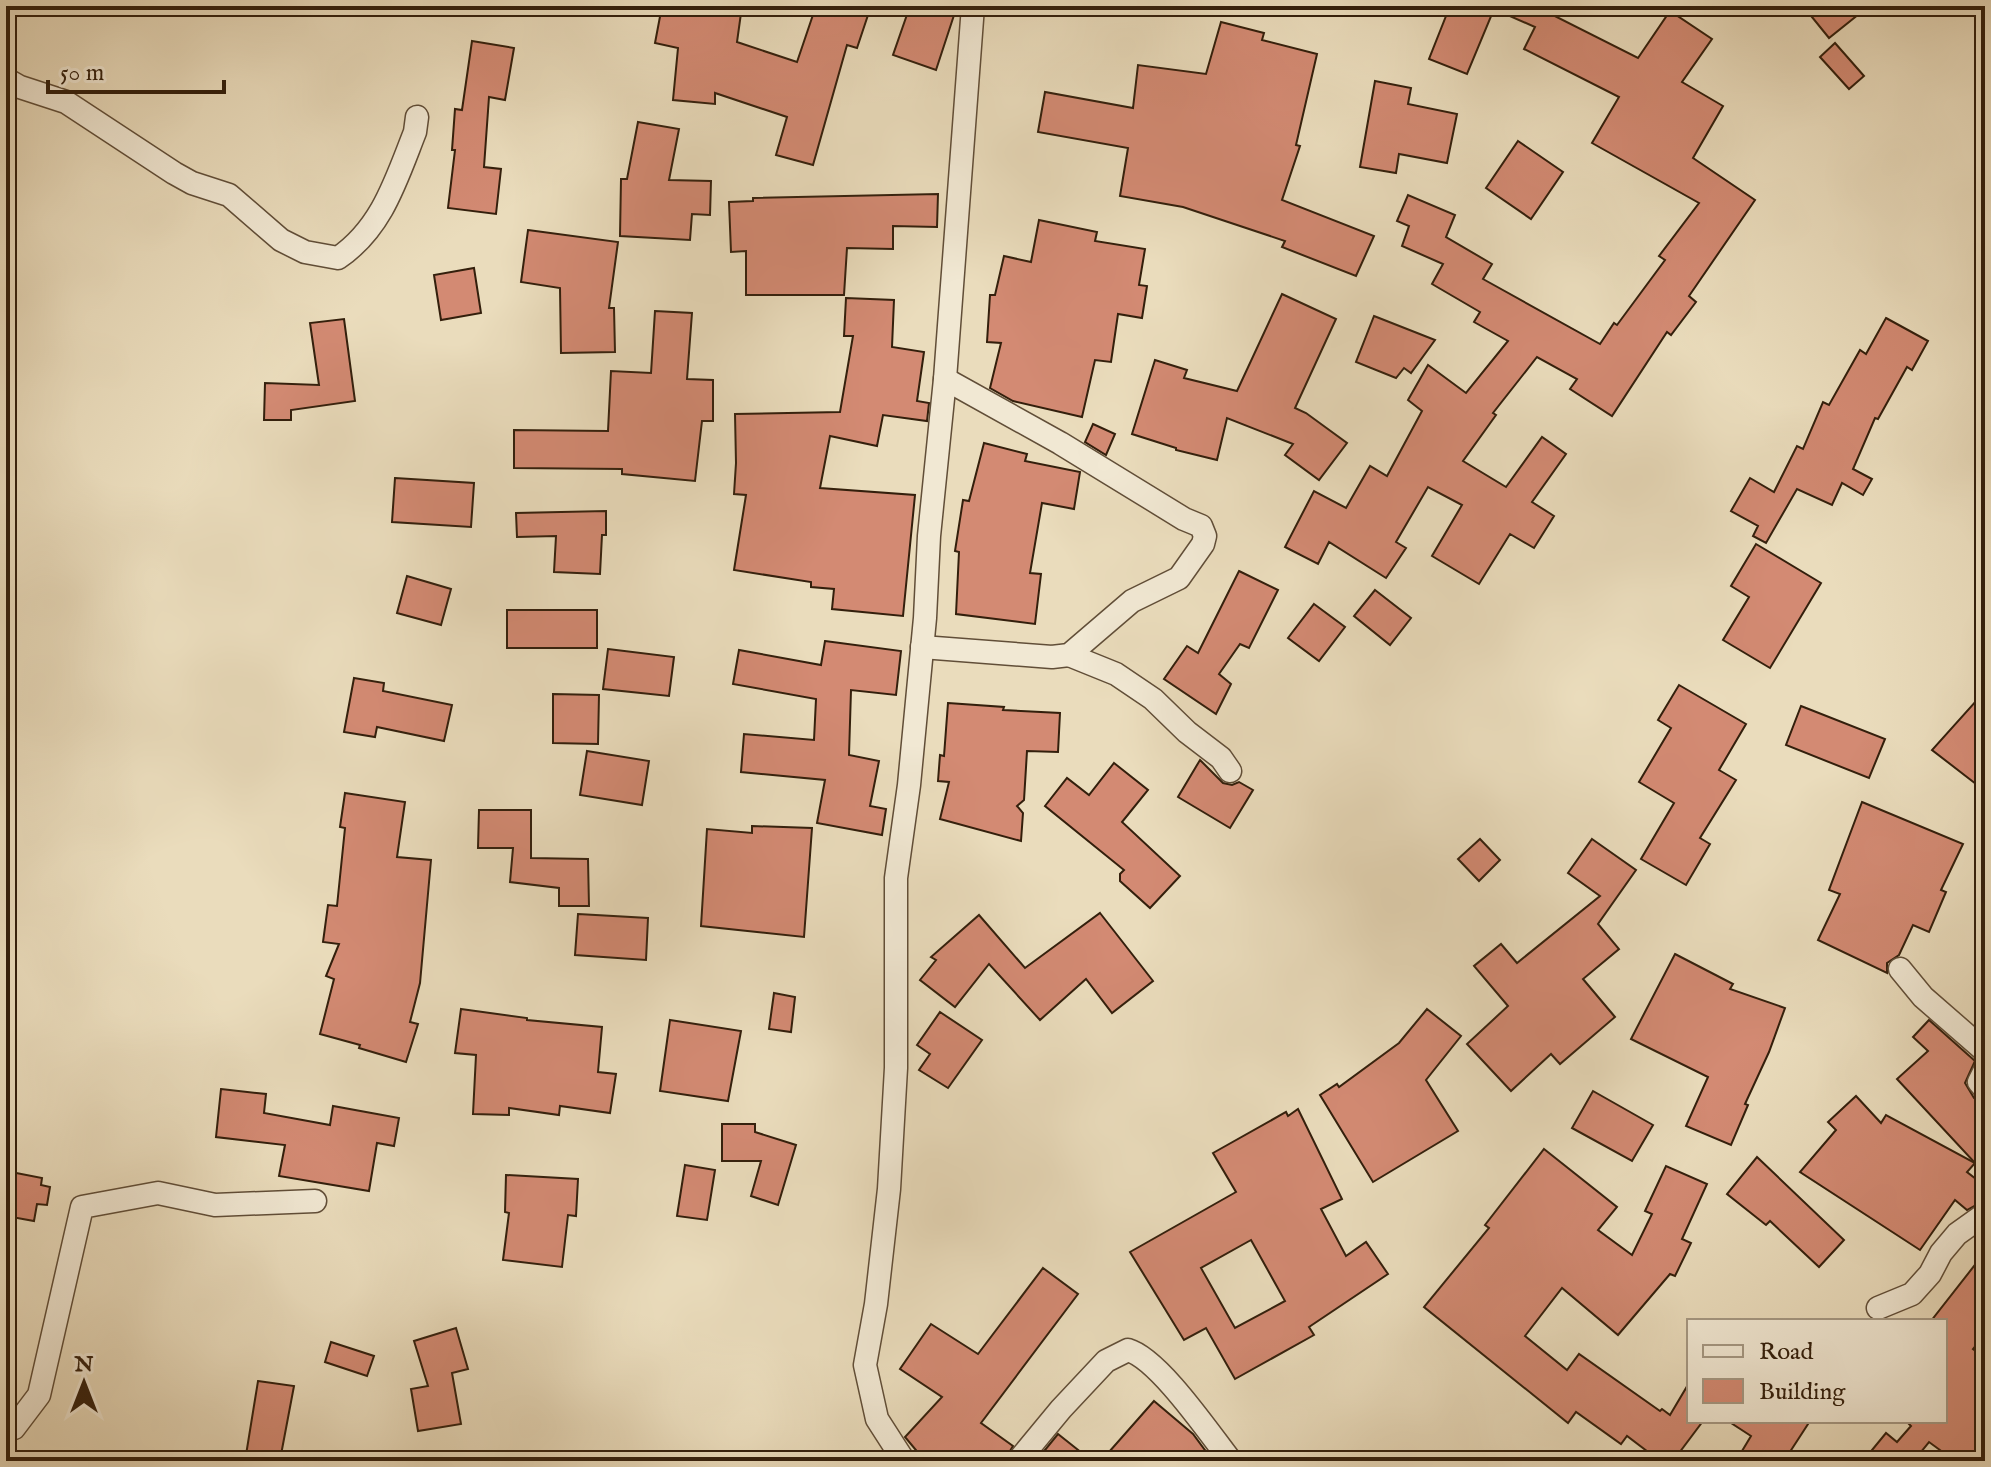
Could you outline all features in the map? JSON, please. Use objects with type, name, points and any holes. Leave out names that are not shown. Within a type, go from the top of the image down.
[{"type":"street","points":[[904,1461],[877,1419],[865,1365],[876,1304],[889,1189],[896,1068],[896,878],[909,785],[922,647],[973,6]]},
{"type":"street","points":[[6,79],[20,87],[66,102],[174,173],[192,183],[229,195],[281,240],[305,252],[338,258],[358,245],[380,215],[415,132],[417,117]]},
{"type":"street","points":[[945,379],[1201,526],[1205,536],[1203,544],[1179,578],[1132,601],[1069,655]]},
{"type":"street","points":[[922,647],[1052,657],[1069,655],[1116,674],[1153,699],[1187,732],[1221,758],[1230,771]]},
{"type":"street","points":[[1900,969],[1923,997],[1985,1051]]},
{"type":"street","points":[[1985,1070],[1979,1082],[1985,1089]]},
{"type":"street","points":[[6,1429],[14,1428],[39,1395],[82,1207],[158,1193],[215,1205],[315,1201]]},
{"type":"street","points":[[1878,1308],[1912,1294],[1957,1234],[1985,1214]]},
{"type":"street","points":[[1018,1461],[1106,1361],[1128,1350],[1139,1353],[1156,1369],[1231,1461]]},
{"type":"building","points":[[662,6],[742,6],[737,42],[797,62],[816,6],[871,6],[857,48],[847,45],[813,165],[776,155],[787,117],[715,93],[715,104],[673,100],[678,48],[655,43]]},
{"type":"building","points":[[910,6],[957,6],[936,70],[893,55]]},
{"type":"building","points":[[1450,6],[1535,6],[1638,58],[1670,11],[1712,39],[1682,82],[1723,106],[1693,158],[1755,200],[1689,296],[1696,302],[1671,335],[1667,332],[1612,416],[1570,389],[1577,379],[1537,357],[1493,413],[1496,415],[1463,461],[1506,487],[1542,437],[1566,454],[1532,502],[1554,516],[1534,548],[1510,534],[1479,584],[1432,556],[1462,505],[1428,487],[1396,542],[1406,548],[1386,578],[1329,542],[1318,564],[1285,547],[1314,491],[1346,508],[1370,466],[1387,476],[1422,411],[1408,400],[1428,365],[1466,393],[1508,341],[1474,322],[1480,312],[1432,284],[1443,264],[1402,246],[1409,226],[1397,221],[1408,195],[1455,215],[1446,237],[1492,264],[1483,279],[1600,344],[1665,260],[1659,256],[1699,203],[1592,143],[1619,97],[1524,49],[1535,27],[1494,9],[1467,74],[1429,59]]},
{"type":"building","points":[[1803,6],[1869,6],[1829,38]]},
{"type":"building","points":[[1221,22],[1264,33],[1262,40],[1317,54],[1296,145],[1300,146],[1282,200],[1374,236],[1356,276],[1282,247],[1285,241],[1183,207],[1120,196],[1128,148],[1038,132],[1045,92],[1133,108],[1138,65],[1206,74]]},
{"type":"building","points":[[472,41],[514,48],[505,100],[489,97],[484,167],[501,169],[496,214],[448,208],[455,150],[452,150],[455,109],[462,110]]},
{"type":"building","points":[[1835,43],[1864,76],[1849,89],[1820,57]]},
{"type":"building","points":[[1375,81],[1411,88],[1408,104],[1457,114],[1447,163],[1399,154],[1396,173],[1360,167]]},
{"type":"building","points":[[638,122],[679,129],[669,180],[711,181],[710,215],[692,214],[690,240],[620,236],[621,179],[627,179]]},
{"type":"building","points":[[1518,141],[1563,172],[1531,219],[1486,188]]},
{"type":"building","points":[[938,194],[937,227],[893,226],[893,249],[847,248],[844,295],[746,295],[746,251],[731,252],[729,202],[753,201],[753,198]]},
{"type":"building","points":[[1039,220],[1097,232],[1095,241],[1145,249],[1139,285],[1147,286],[1142,318],[1118,314],[1111,362],[1095,360],[1082,417],[1013,401],[990,388],[1001,343],[987,342],[990,295],[995,295],[1004,256],[1031,262]]},
{"type":"building","points":[[528,230],[618,242],[609,308],[614,308],[615,352],[561,353],[560,288],[521,282]]},
{"type":"building","points":[[474,268],[481,313],[441,320],[434,275]]},
{"type":"building","points":[[1282,294],[1336,319],[1295,408],[1347,443],[1319,480],[1285,455],[1293,444],[1227,418],[1217,460],[1176,450],[1132,434],[1155,360],[1187,370],[1184,378],[1237,391]]},
{"type":"building","points":[[846,298],[894,300],[892,347],[924,352],[917,401],[929,403],[927,421],[883,415],[877,446],[830,436],[820,488],[915,495],[903,616],[832,609],[834,589],[811,587],[811,582],[734,570],[746,495],[734,494],[735,414],[840,412],[853,336],[844,336]]},
{"type":"building","points":[[655,311],[692,313],[687,379],[713,380],[713,421],[702,421],[695,481],[622,474],[622,469],[514,468],[514,430],[608,431],[611,371],[651,373]]},
{"type":"building","points":[[1374,316],[1435,340],[1411,373],[1404,368],[1396,378],[1356,362]]},
{"type":"building","points":[[1886,318],[1928,341],[1912,370],[1907,367],[1878,419],[1875,418],[1853,469],[1872,479],[1863,495],[1842,483],[1832,505],[1797,489],[1766,543],[1753,536],[1758,526],[1731,511],[1750,478],[1774,492],[1797,446],[1803,449],[1823,402],[1829,405],[1860,350],[1866,354]]},
{"type":"building","points":[[344,319],[355,401],[291,410],[291,420],[264,420],[265,383],[319,385],[310,323]]},
{"type":"building","points":[[1093,424],[1115,434],[1106,455],[1085,442]]},
{"type":"building","points":[[984,443],[1027,454],[1025,461],[1080,472],[1074,509],[1042,503],[1030,573],[1041,574],[1035,624],[956,614],[959,552],[955,551],[963,500],[969,501]]},
{"type":"building","points":[[395,478],[474,483],[471,527],[392,522]]},
{"type":"building","points":[[606,511],[600,574],[554,572],[556,536],[517,537],[516,513]]},
{"type":"building","points":[[1756,544],[1821,583],[1770,668],[1723,640],[1749,597],[1731,586]]},
{"type":"building","points":[[1239,571],[1278,590],[1249,648],[1240,644],[1219,674],[1231,684],[1216,714],[1164,679],[1187,646],[1198,653]]},
{"type":"building","points":[[407,576],[451,589],[441,625],[397,613]]},
{"type":"building","points":[[1375,590],[1411,618],[1390,645],[1354,616]]},
{"type":"building","points":[[1314,604],[1345,627],[1319,661],[1288,638]]},
{"type":"building","points":[[507,610],[597,610],[597,648],[507,648]]},
{"type":"building","points":[[825,641],[901,651],[896,695],[851,690],[849,755],[879,761],[870,806],[886,809],[882,835],[817,823],[825,780],[741,772],[744,734],[814,740],[816,699],[733,684],[739,650],[821,665]]},
{"type":"building","points":[[608,649],[674,657],[669,696],[603,689]]},
{"type":"building","points":[[354,678],[384,683],[383,691],[452,705],[444,741],[377,727],[375,737],[344,732]]},
{"type":"building","points":[[1679,685],[1746,724],[1719,770],[1736,780],[1700,838],[1710,844],[1686,885],[1641,859],[1674,803],[1639,782],[1671,728],[1658,720]]},
{"type":"building","points":[[1985,691],[1985,791],[1932,750]]},
{"type":"building","points":[[553,694],[599,695],[598,744],[553,743]]},
{"type":"building","points":[[948,703],[1060,713],[1058,752],[1027,751],[1024,800],[1017,806],[1023,813],[1021,841],[940,819],[949,782],[938,781],[940,755],[944,756]]},
{"type":"building","points":[[1801,706],[1885,739],[1869,778],[1786,745]]},
{"type":"building","points":[[587,751],[649,761],[642,805],[580,795]]},
{"type":"building","points":[[1200,760],[1223,783],[1232,785],[1239,782],[1253,790],[1230,828],[1178,797]]},
{"type":"building","points":[[1114,763],[1148,790],[1122,822],[1180,876],[1150,908],[1120,881],[1124,870],[1045,806],[1067,778],[1089,795]]},
{"type":"building","points":[[345,793],[405,802],[397,857],[431,860],[420,983],[410,1022],[418,1024],[406,1062],[320,1034],[334,979],[326,976],[339,944],[323,942],[328,905],[337,906],[345,828],[340,827]]},
{"type":"building","points":[[1862,802],[1963,844],[1941,890],[1946,892],[1929,932],[1913,925],[1899,955],[1887,963],[1887,973],[1818,940],[1840,894],[1829,890]]},
{"type":"building","points":[[479,810],[531,810],[531,858],[588,859],[589,906],[559,906],[559,888],[510,882],[513,848],[478,848]]},
{"type":"building","points":[[752,826],[812,828],[804,937],[701,926],[707,829],[752,833]]},
{"type":"building","points":[[1480,839],[1500,860],[1479,881],[1458,859]]},
{"type":"building","points":[[1592,839],[1636,870],[1598,924],[1619,949],[1583,979],[1615,1017],[1560,1064],[1551,1054],[1511,1091],[1467,1044],[1508,1006],[1474,966],[1501,944],[1517,963],[1600,896],[1568,873]]},
{"type":"building","points":[[1100,913],[1153,981],[1112,1013],[1086,979],[1040,1020],[989,964],[955,1007],[920,980],[936,960],[931,957],[979,915],[1025,968]]},
{"type":"building","points":[[578,914],[648,918],[646,960],[575,955]]},
{"type":"building","points":[[1675,954],[1733,984],[1730,989],[1785,1008],[1731,1145],[1686,1126],[1708,1077],[1631,1039]]},
{"type":"building","points":[[774,993],[795,997],[791,1032],[769,1029]]},
{"type":"building","points":[[461,1009],[527,1020],[602,1027],[598,1072],[616,1074],[610,1113],[560,1106],[559,1115],[509,1108],[509,1115],[473,1114],[476,1055],[455,1053]]},
{"type":"building","points":[[1427,1009],[1461,1036],[1426,1080],[1458,1131],[1373,1182],[1320,1095],[1337,1084],[1339,1087],[1399,1043]]},
{"type":"building","points":[[940,1012],[982,1040],[948,1088],[919,1070],[930,1054],[917,1045]]},
{"type":"building","points":[[670,1020],[741,1031],[728,1101],[660,1091]]},
{"type":"building","points":[[1929,1020],[1975,1061],[1965,1083],[1974,1098],[1985,1103],[1985,1151],[1975,1163],[1897,1079],[1928,1051],[1913,1037]]},
{"type":"building","points":[[221,1089],[266,1094],[264,1113],[330,1125],[333,1106],[399,1118],[394,1146],[377,1143],[369,1191],[279,1176],[285,1145],[216,1137]]},
{"type":"building","points":[[1593,1091],[1653,1125],[1632,1161],[1572,1128]]},
{"type":"building","points":[[1856,1096],[1881,1123],[1886,1115],[1975,1163],[1967,1172],[1985,1186],[1985,1200],[1967,1210],[1955,1200],[1920,1250],[1800,1172],[1836,1130],[1828,1122]]},
{"type":"building","points":[[1298,1109],[1342,1199],[1321,1209],[1346,1256],[1366,1242],[1388,1274],[1309,1327],[1314,1335],[1235,1379],[1206,1328],[1184,1340],[1130,1252],[1236,1192],[1213,1153],[1286,1112],[1288,1116]],"holes":[[[1251,1240],[1285,1301],[1235,1328],[1201,1268]]]},
{"type":"building","points":[[722,1124],[755,1124],[755,1132],[796,1145],[778,1205],[751,1196],[761,1161],[722,1161]]},
{"type":"building","points":[[1544,1149],[1617,1207],[1598,1230],[1632,1255],[1652,1214],[1645,1211],[1666,1166],[1707,1184],[1682,1239],[1691,1243],[1675,1276],[1670,1274],[1618,1335],[1562,1288],[1525,1336],[1567,1370],[1579,1354],[1670,1415],[1687,1386],[1687,1423],[1702,1423],[1673,1461],[1660,1461],[1627,1436],[1621,1444],[1576,1412],[1568,1423],[1424,1307],[1489,1228],[1485,1225]]},
{"type":"building","points":[[1757,1157],[1844,1240],[1819,1267],[1770,1221],[1766,1225],[1727,1194]]},
{"type":"building","points":[[685,1165],[715,1170],[707,1220],[677,1216]]},
{"type":"building","points":[[6,1171],[42,1178],[41,1185],[50,1187],[47,1205],[37,1204],[34,1221],[6,1216]]},
{"type":"building","points":[[506,1175],[578,1179],[576,1216],[568,1215],[562,1267],[503,1260],[509,1213],[505,1212]]},
{"type":"building","points":[[1985,1252],[1985,1334],[1973,1349],[1985,1358],[1985,1461],[1955,1461],[1929,1442],[1916,1458],[1920,1461],[1863,1461],[1886,1433],[1897,1442],[1911,1426],[1908,1423],[1947,1423],[1947,1319],[1933,1319]]},
{"type":"building","points":[[1043,1268],[1078,1294],[981,1423],[1013,1446],[1004,1461],[925,1461],[905,1437],[942,1397],[900,1369],[931,1324],[978,1354]]},
{"type":"building","points":[[456,1328],[468,1369],[452,1373],[461,1424],[418,1431],[411,1389],[428,1386],[414,1341]]},
{"type":"building","points":[[331,1342],[374,1356],[367,1376],[325,1362]]},
{"type":"building","points":[[258,1381],[294,1386],[280,1460],[246,1455]]},
{"type":"building","points":[[1154,1401],[1193,1434],[1213,1461],[1101,1461]]},
{"type":"building","points":[[1731,1423],[1809,1423],[1784,1461],[1736,1461],[1751,1436]]},
{"type":"building","points":[[1058,1434],[1092,1461],[1036,1461]]}]
